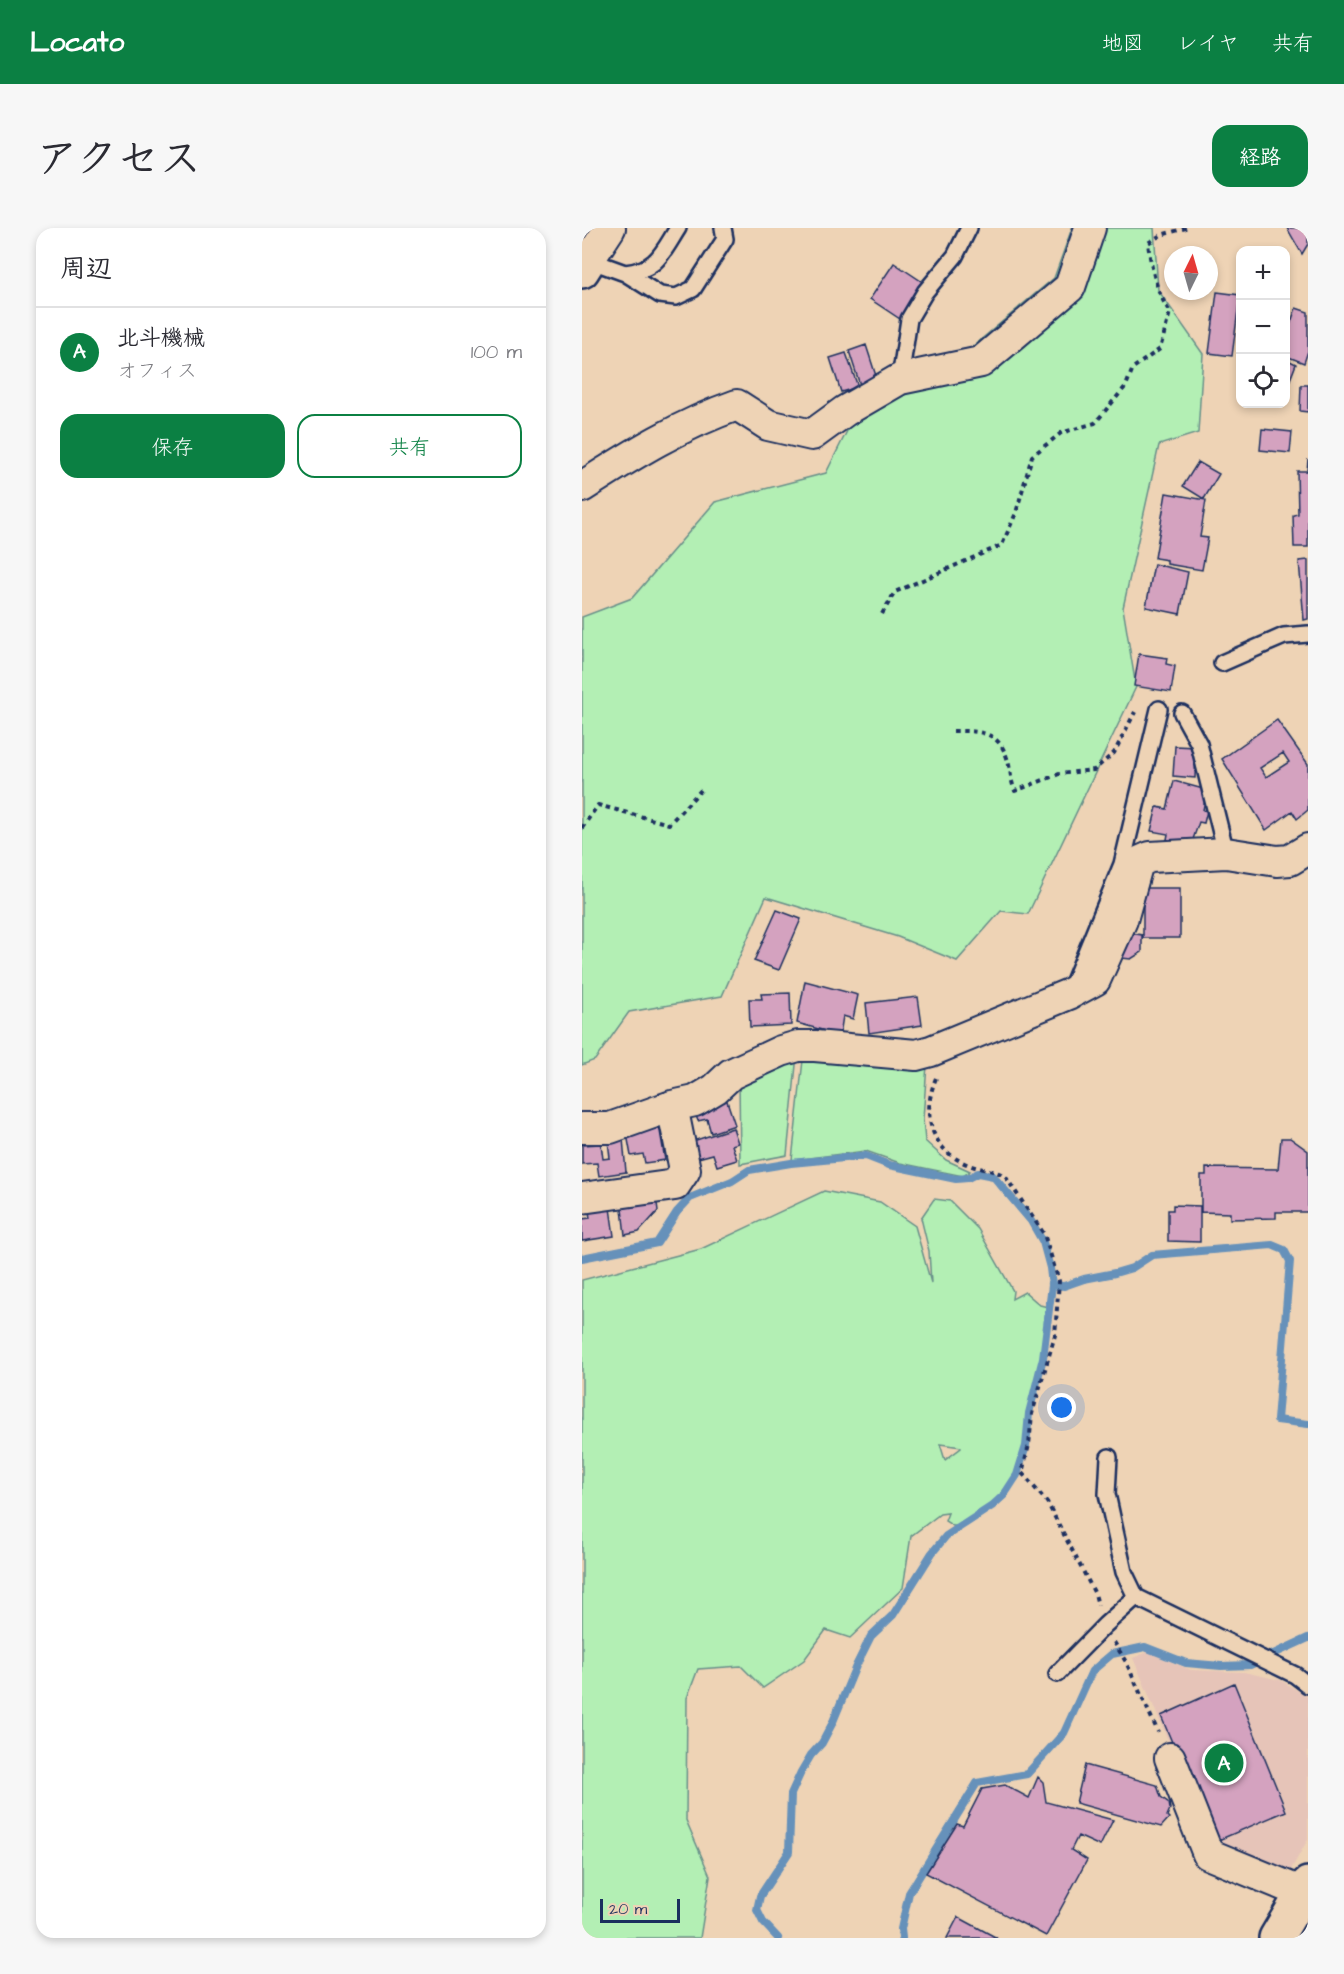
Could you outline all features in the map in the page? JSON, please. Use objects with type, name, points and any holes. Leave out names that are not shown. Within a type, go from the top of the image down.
[{"type":"street","points":[[584,262],[610,228]]},
{"type":"street","points":[[582,487],[642,448],[700,418],[737,405],[768,425],[812,435],[845,411],[900,379],[981,362],[1070,287],[1090,228]]},
{"type":"street","points":[[582,1128],[610,1128],[672,1106],[695,1101],[715,1089],[731,1074],[781,1051],[798,1046],[916,1055],[931,1051],[1069,994],[1095,980],[1122,920],[1137,866],[1141,861],[1149,857],[1226,853],[1277,861],[1290,860],[1308,849]]},
{"type":"street","points":[[582,1198],[675,1185],[685,1170],[672,1106]]},
{"type":"street","points":[[1170,1758],[1208,1854],[1306,1888],[1276,1938]]},
{"type":"lane","points":[[625,273],[642,272],[653,264],[678,228]]},
{"type":"lane","points":[[584,262],[625,273],[660,295],[676,297],[693,289],[724,239],[723,228]]},
{"type":"lane","points":[[900,379],[909,319],[925,292],[955,256],[969,228]]},
{"type":"lane","points":[[1222,663],[1284,636],[1308,634]]},
{"type":"lane","points":[[1069,994],[1079,964],[1122,864],[1160,709]]},
{"type":"lane","points":[[1182,713],[1199,744],[1226,853]]},
{"type":"lane","points":[[1109,1457],[1107,1494],[1124,1572],[1136,1597],[1295,1675],[1308,1685]]},
{"type":"lane","points":[[1057,1674],[1136,1597]]},
{"type":"path","points":[[882,614],[895,592],[1002,545],[1016,513],[1032,456],[1060,433],[1095,423],[1126,386],[1133,369],[1160,350],[1170,312],[1162,300],[1150,265],[1148,243],[1161,235],[1186,228]]},
{"type":"path","points":[[953,731],[979,731],[995,737],[1007,758],[1015,791],[1059,774],[1094,770],[1114,753],[1139,705]]},
{"type":"path","points":[[582,828],[598,805],[669,824],[701,790]]},
{"type":"path","points":[[952,1042],[930,1092],[928,1118],[935,1135],[956,1159],[1005,1176],[1044,1234],[1059,1281],[1055,1335],[1032,1414],[1029,1445],[1022,1473],[1047,1502],[1095,1594],[1105,1625],[1131,1672],[1170,1758]]},
{"type":"shaded area","points":[[1148,1652],[1191,1670],[1244,1672],[1280,1680],[1308,1697],[1308,1839],[1288,1875],[1213,1846],[1133,1658]]},
{"type":"shaded area","points":[[1308,1910],[1308,1938],[1291,1938]]},
{"type":"green space","points":[[1072,228],[1154,228],[1158,290],[1203,354],[1198,433],[1159,445],[1123,608],[1136,687],[1028,914],[1001,911],[957,961],[898,937],[766,897],[722,996],[629,1012],[595,1060],[582,1065],[582,617],[632,598],[715,502],[826,473],[859,407],[966,352],[1054,278]]},
{"type":"green space","points":[[804,1051],[927,1065],[923,1119],[925,1141],[946,1160],[970,1171],[963,1176],[900,1163],[866,1151],[792,1160]]},
{"type":"green space","points":[[797,1055],[787,1155],[740,1164],[739,1079]]},
{"type":"green space","points":[[824,1191],[880,1202],[915,1226],[931,1283],[929,1251],[921,1218],[934,1199],[950,1201],[978,1229],[1013,1291],[1012,1299],[1025,1292],[1040,1305],[1048,1307],[1042,1359],[1027,1413],[1024,1446],[1016,1474],[1003,1495],[959,1526],[953,1526],[945,1521],[948,1513],[940,1514],[911,1536],[903,1588],[850,1638],[826,1630],[804,1660],[763,1688],[741,1666],[698,1669],[687,1698],[686,1820],[710,1876],[700,1938],[582,1938],[582,1280],[701,1249]],"holes":[[[940,1444],[961,1447],[945,1460]]]},
{"type":"building","points":[[1287,228],[1308,228],[1308,244],[1302,254]]},
{"type":"building","points":[[894,263],[924,283],[900,319],[870,299]]},
{"type":"building","points":[[1218,292],[1236,294],[1236,326],[1232,356],[1209,353]]},
{"type":"building","points":[[1296,308],[1308,312],[1308,351],[1304,363],[1290,358],[1290,325]]},
{"type":"building","points":[[866,345],[877,379],[860,385],[849,351]]},
{"type":"building","points":[[846,353],[858,387],[841,392],[830,358]]},
{"type":"building","points":[[1290,361],[1296,364],[1290,380]]},
{"type":"building","points":[[1301,385],[1308,385],[1308,412],[1300,411]]},
{"type":"building","points":[[1262,429],[1292,432],[1290,453],[1260,450]]},
{"type":"building","points":[[1308,459],[1308,547],[1294,547],[1293,515],[1298,514],[1297,471],[1307,471]]},
{"type":"building","points":[[1198,462],[1219,474],[1204,499],[1183,486]]},
{"type":"building","points":[[1166,493],[1206,500],[1200,537],[1208,538],[1202,570],[1167,564],[1167,560],[1155,558]]},
{"type":"building","points":[[1308,560],[1308,619],[1304,620],[1299,561]]},
{"type":"building","points":[[1154,564],[1188,572],[1180,614],[1146,607]]},
{"type":"building","points":[[1139,654],[1167,658],[1166,664],[1175,666],[1171,692],[1134,686]]},
{"type":"building","points":[[1277,720],[1308,764],[1308,810],[1297,819],[1292,811],[1266,830],[1222,759]],"holes":[[[1283,753],[1289,762],[1266,777],[1260,768]]]},
{"type":"building","points":[[1175,746],[1196,747],[1195,778],[1173,776]]},
{"type":"building","points":[[1174,781],[1207,790],[1203,810],[1207,811],[1204,823],[1199,822],[1191,845],[1166,845],[1168,834],[1151,831],[1157,807],[1167,809]]},
{"type":"building","points":[[1138,888],[1180,888],[1180,938],[1143,938],[1143,901],[1138,901]]},
{"type":"building","points":[[777,910],[801,919],[779,970],[754,961]]},
{"type":"building","points":[[1123,932],[1142,935],[1142,952],[1131,959],[1112,957]]},
{"type":"building","points":[[805,981],[858,995],[853,1019],[843,1016],[840,1035],[797,1023]]},
{"type":"building","points":[[790,993],[791,1025],[750,1027],[749,999],[762,999],[761,994]]},
{"type":"building","points":[[918,997],[922,1025],[869,1033],[866,1003]]},
{"type":"building","points":[[726,1098],[735,1125],[711,1133],[707,1119],[698,1121],[693,1108]]},
{"type":"building","points":[[659,1125],[665,1160],[645,1163],[643,1154],[631,1156],[627,1134]]},
{"type":"building","points":[[733,1128],[738,1143],[732,1145],[737,1160],[717,1166],[713,1154],[698,1158],[693,1141]]},
{"type":"building","points":[[1281,1138],[1290,1138],[1308,1151],[1308,1212],[1276,1212],[1276,1218],[1230,1219],[1230,1213],[1201,1212],[1201,1175],[1206,1175],[1206,1168],[1278,1169]]},
{"type":"building","points":[[623,1139],[626,1172],[599,1176],[597,1163],[582,1164],[582,1145],[601,1144],[603,1159],[610,1158],[608,1141]]},
{"type":"building","points":[[656,1195],[658,1211],[639,1232],[625,1235],[621,1200]]},
{"type":"building","points":[[609,1201],[614,1236],[582,1241],[582,1219],[590,1218],[588,1204]]},
{"type":"building","points":[[1173,1205],[1200,1206],[1200,1242],[1168,1241],[1168,1210],[1173,1210]]},
{"type":"building","points":[[1234,1683],[1286,1811],[1214,1842],[1161,1716]]},
{"type":"building","points":[[1085,1765],[1157,1785],[1161,1797],[1169,1803],[1170,1809],[1167,1816],[1169,1818],[1161,1827],[1076,1803]]},
{"type":"building","points":[[1038,1777],[1043,1782],[1046,1802],[1113,1820],[1100,1846],[1078,1836],[1071,1850],[1087,1860],[1046,1936],[926,1873],[957,1824],[963,1826],[982,1789],[1005,1785],[1029,1798]]},
{"type":"building","points":[[958,1917],[997,1938],[947,1938]]},
{"type":"waterway","points":[[582,1258],[657,1243],[677,1212],[690,1198],[732,1181],[749,1170],[791,1163],[866,1156],[889,1165],[956,1179],[968,1178],[978,1173],[993,1176],[1031,1221],[1043,1242],[1052,1285],[1043,1358],[1029,1413],[1026,1446],[1017,1475],[1004,1495],[992,1506],[946,1536],[932,1553],[893,1615],[871,1636],[832,1724],[822,1743],[811,1755],[801,1772],[791,1794],[789,1852],[760,1896],[757,1910],[763,1922],[778,1938]]},
{"type":"waterway","points":[[1052,1285],[1064,1286],[1132,1268],[1152,1255],[1272,1245],[1284,1250],[1290,1261],[1277,1420],[1308,1424]]},
{"type":"waterway","points":[[902,1938],[901,1929],[909,1893],[977,1783],[1027,1774],[1064,1733],[1092,1671],[1112,1654],[1145,1647],[1186,1663],[1221,1666],[1250,1665],[1308,1638]]},
{"type":"place","name":"北斗機械","points":[[1224,1763]]}]
